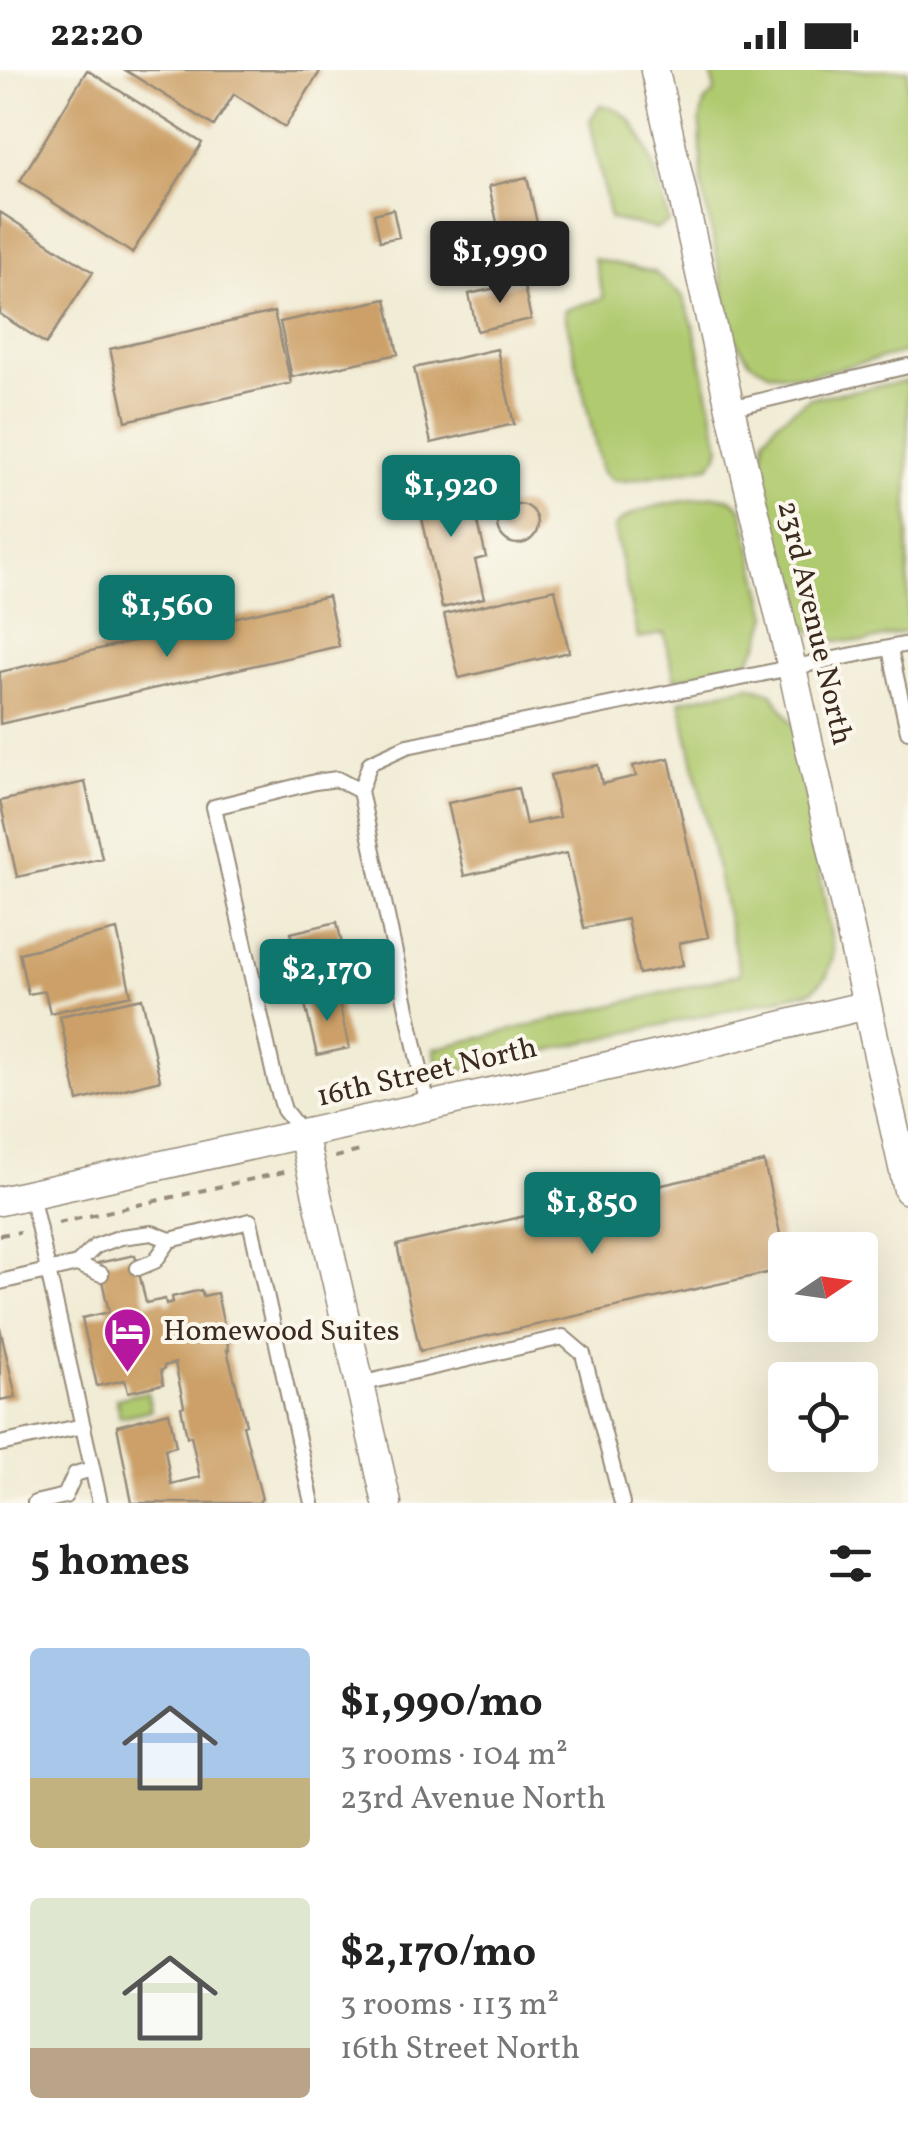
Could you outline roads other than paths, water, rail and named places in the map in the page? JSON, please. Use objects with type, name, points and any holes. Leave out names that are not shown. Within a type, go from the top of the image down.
[{"type":"street","name":"23rd Avenue North","points":[[655,70],[867,1006],[899,1104],[908,1190]]},
{"type":"street","name":"16th Street North","points":[[0,1201],[867,1006]]},
{"type":"street","points":[[303,1134],[387,1503]]},
{"type":"lane","points":[[730,408],[908,366]]},
{"type":"lane","points":[[428,1106],[360,791],[370,763],[407,746],[908,644]]},
{"type":"lane","points":[[890,649],[908,731]]},
{"type":"lane","points":[[303,1134],[284,1110],[275,1080],[214,807],[337,779],[360,791]]},
{"type":"lane","points":[[31,1194],[100,1503]]},
{"type":"lane","points":[[0,1282],[77,1264],[96,1246],[121,1237],[152,1233],[170,1240],[250,1221],[312,1503]]},
{"type":"lane","points":[[138,1268],[155,1260],[170,1240]]},
{"type":"lane","points":[[77,1264],[100,1274]]},
{"type":"lane","points":[[360,1384],[563,1337],[583,1354],[622,1503]]},
{"type":"lane","points":[[0,1444],[82,1426]]},
{"type":"lane","points":[[34,1503],[65,1496],[75,1474],[92,1469]]},
{"type":"place","name":"Homewood Suites","points":[[128,1374]]}]
